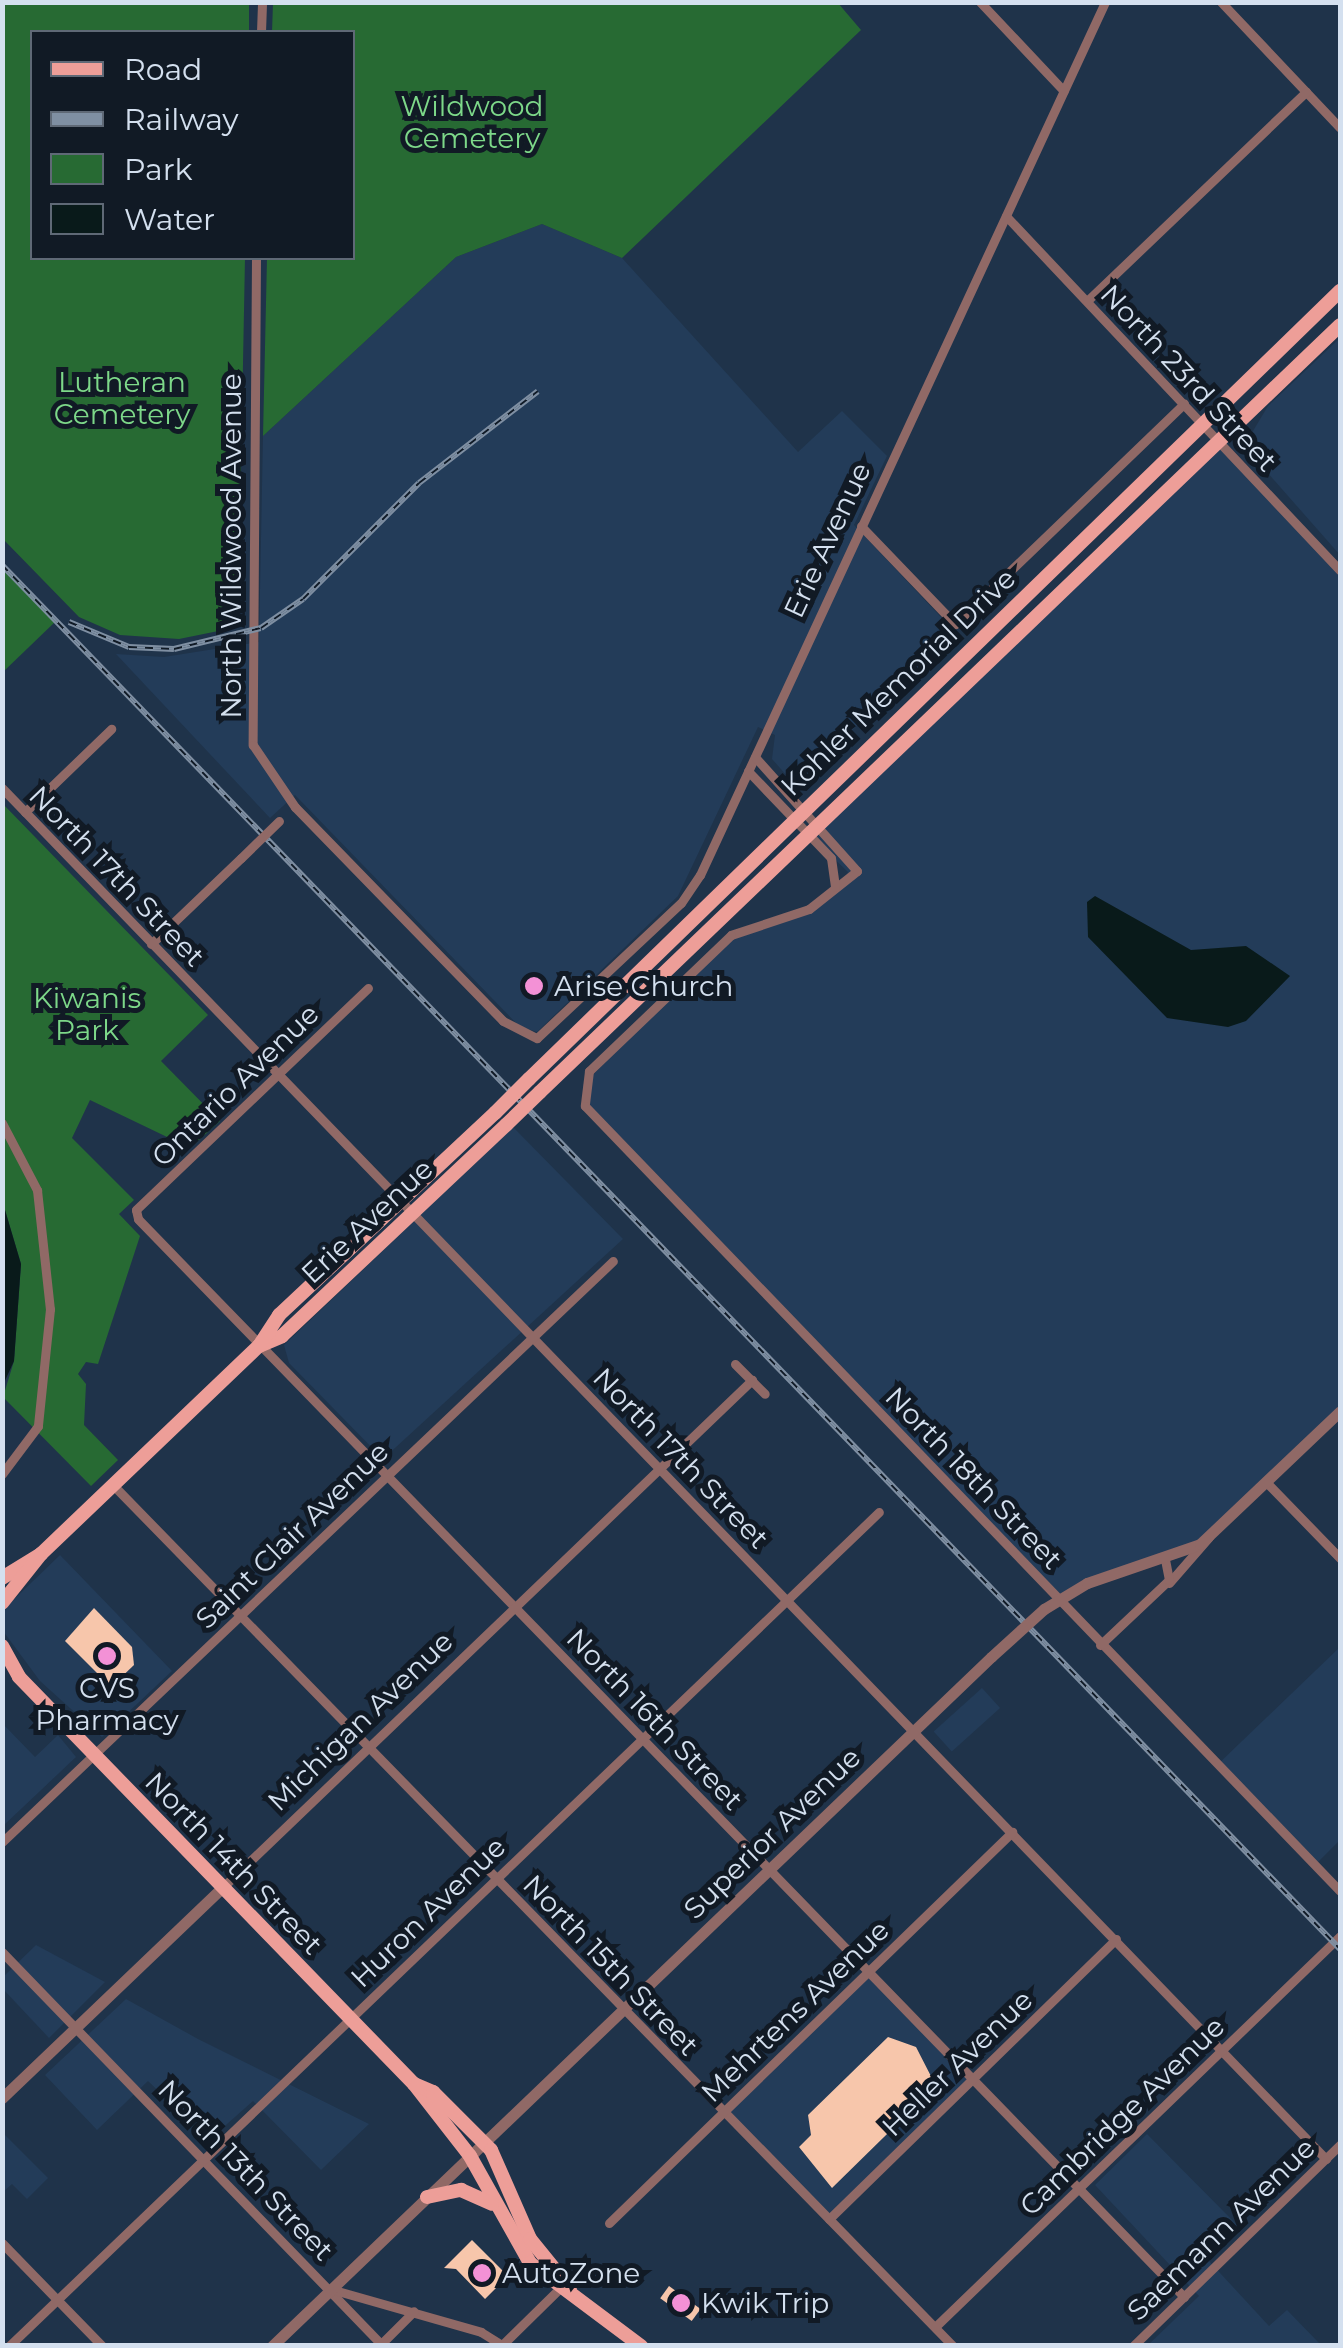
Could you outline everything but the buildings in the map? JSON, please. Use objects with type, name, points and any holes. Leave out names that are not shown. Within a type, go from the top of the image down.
[{"type":"main road","name":"Kohler Memorial Drive","points":[[495,1113],[798,813],[1340,291]]},
{"type":"main road","name":"Kohler Memorial Drive","points":[[506,1125],[1340,325]]},
{"type":"main road","name":"Erie Avenue","points":[[2,1603],[41,1554],[258,1346],[273,1321],[495,1113]]},
{"type":"main road","name":"Erie Avenue","points":[[258,1346],[282,1336],[506,1125]]},
{"type":"main road","name":"Erie Avenue","points":[[2,1578],[41,1554]]},
{"type":"main road","name":"North 14th Street","points":[[2,1646],[19,1677],[414,2084],[470,2156],[494,2205],[530,2262],[577,2297]]},
{"type":"main road","name":"North 14th Street","points":[[2,1672],[19,1677]]},
{"type":"main road","name":"North 14th Street","points":[[414,2084],[434,2092],[484,2143],[530,2239],[577,2297]]},
{"type":"main road","points":[[428,2197],[464,2190],[494,2205]]},
{"type":"main road","points":[[577,2297],[641,2346]]},
{"type":"street","points":[[261,30],[262,2]]},
{"type":"street","points":[[980,2],[1064,91]]},
{"type":"street","name":"Erie Avenue","points":[[295,807],[523,1037],[554,1030],[681,904],[748,771],[1105,2]]},
{"type":"street","points":[[1221,2],[1340,128]]},
{"type":"street","points":[[1087,301],[1306,92]]},
{"type":"street","name":"North 23rd Street","points":[[1006,216],[1340,570]]},
{"type":"street","name":"North Wildwood Avenue","points":[[256,260],[251,722],[259,762],[295,807]]},
{"type":"street","points":[[861,526],[954,624],[1184,404]]},
{"type":"street","points":[[25,812],[111,729]]},
{"type":"street","points":[[755,756],[814,829],[836,866],[834,890]]},
{"type":"street","points":[[748,771],[858,866],[834,890]]},
{"type":"street","name":"North 17th Street","points":[[2,788],[1326,2159]]},
{"type":"street","points":[[151,944],[295,807]]},
{"type":"street","name":"North 18th Street","points":[[834,890],[802,912],[731,936],[589,1071],[582,1092],[592,1116],[1340,1891]]},
{"type":"street","name":"Ontario Avenue","points":[[136,1215],[368,988]]},
{"type":"street","points":[[2,1123],[37,1190],[50,1266],[38,1426],[2,1474]]},
{"type":"street","name":"North 16th Street","points":[[136,1215],[258,1346],[772,1869],[1184,2297]]},
{"type":"street","name":"Saint Clair Avenue","points":[[2,1842],[613,1260]]},
{"type":"street","points":[[735,1364],[766,1394]]},
{"type":"street","name":"Michigan Avenue","points":[[2,2098],[752,1380]]},
{"type":"street","name":"Superior Avenue","points":[[272,2346],[1044,1609],[1058,1598],[1164,1560],[1209,1536],[1340,1411]]},
{"type":"street","points":[[1267,1482],[1340,1558]]},
{"type":"street","name":"North 15th Street","points":[[113,1485],[953,2346]]},
{"type":"street","name":"Huron Avenue","points":[[9,2346],[879,1512]]},
{"type":"street","points":[[1100,1645],[1209,1536]]},
{"type":"street","points":[[1155,1594],[1170,1577],[1164,1560]]},
{"type":"street","name":"Mehrtens Avenue","points":[[609,2223],[1012,1832]]},
{"type":"street","name":"Cambridge Avenue","points":[[936,2327],[1340,1936]]},
{"type":"street","name":"Heller Avenue","points":[[829,2219],[1116,1940]]},
{"type":"street","name":"North 13th Street","points":[[2,1952],[331,2289],[414,2311],[503,2345]]},
{"type":"street","name":"Saemann Avenue","points":[[1133,2346],[1340,2146]]},
{"type":"street","points":[[2,2243],[102,2346]]},
{"type":"street","points":[[503,2345],[560,2288]]},
{"type":"street","points":[[331,2289],[380,2345],[414,2311]]},
{"type":"shaded area","points":[[542,224],[622,258],[798,452],[842,411],[887,456],[854,525],[955,632],[795,785],[772,759],[775,735],[758,727],[678,896],[537,1032],[519,1026],[295,795],[270,818],[116,654],[164,657],[259,642],[263,436],[456,257]]},
{"type":"shaded area","points":[[1340,338],[1340,555],[1244,446],[1268,406]]},
{"type":"shaded area","points":[[1218,443],[1340,570],[1340,1411],[1200,1544],[1058,1598],[586,1108],[583,1085],[731,935],[801,912],[841,886],[848,872],[809,835]]},
{"type":"shaded area","points":[[513,1127],[623,1239],[383,1459],[289,1363],[284,1345]]},
{"type":"shaded area","points":[[60,1555],[172,1671],[102,1737],[40,1681],[3,1631],[3,1610]]},
{"type":"shaded area","points":[[1340,1647],[1340,1840],[1314,1866],[1215,1767]]},
{"type":"shaded area","points":[[982,1688],[1000,1708],[952,1752],[934,1731]]},
{"type":"shaded area","points":[[3,1724],[35,1757],[58,1735],[76,1757],[3,1826]]},
{"type":"shaded area","points":[[36,1945],[105,1982],[49,2038],[3,1989],[3,1977]]},
{"type":"shaded area","points":[[870,1970],[974,2077],[827,2219],[723,2112]]},
{"type":"shaded area","points":[[126,1999],[369,2124],[321,2170],[253,2101],[209,2140],[148,2081],[97,2130],[45,2075]]},
{"type":"shaded area","points":[[3,2133],[48,2178],[27,2199],[12,2184],[3,2192]]},
{"type":"shaded area","points":[[1147,2134],[1241,2229],[1209,2261],[1269,2326],[1287,2310],[1321,2345],[1148,2345],[1199,2296],[1095,2185]]},
{"type":"green space","name":"Lutheran Cemetery","points":[[2,3],[249,3],[249,30],[30,30],[30,260],[245,260],[238,627],[179,639],[120,635],[79,617],[3,539]]},
{"type":"green space","name":"Wildwood Cemetery","points":[[273,3],[838,3],[861,30],[622,258],[542,224],[456,257],[263,436],[267,260],[355,260],[355,30],[272,30]]},
{"type":"green space","points":[[3,567],[56,621],[3,672]]},
{"type":"green space","name":"Kiwanis Park","points":[[2,803],[208,1015],[161,1061],[220,1121],[190,1148],[90,1100],[72,1138],[134,1200],[119,1214],[140,1236],[98,1364],[86,1362],[78,1374],[86,1384],[84,1425],[118,1460],[91,1486],[3,1397],[14,1361],[21,1264],[2,1200]]},
{"type":"water","points":[[1095,896],[1191,950],[1246,946],[1290,976],[1246,1021],[1228,1027],[1167,1018],[1088,937],[1087,902]]},
{"type":"water","points":[[2,1200],[21,1264],[14,1361],[3,1385]]},
{"type":"railway","points":[[69,622],[129,647],[174,649],[261,628],[303,599],[419,483],[538,391]]},
{"type":"railway","points":[[2,565],[1340,1949]]},
{"type":"place","name":"Arise Church","points":[[534,986]]},
{"type":"place","name":"CVS Pharmacy","points":[[107,1656]]},
{"type":"place","name":"AutoZone","points":[[482,2273]]},
{"type":"place","name":"Kwik Trip","points":[[681,2303]]}]
